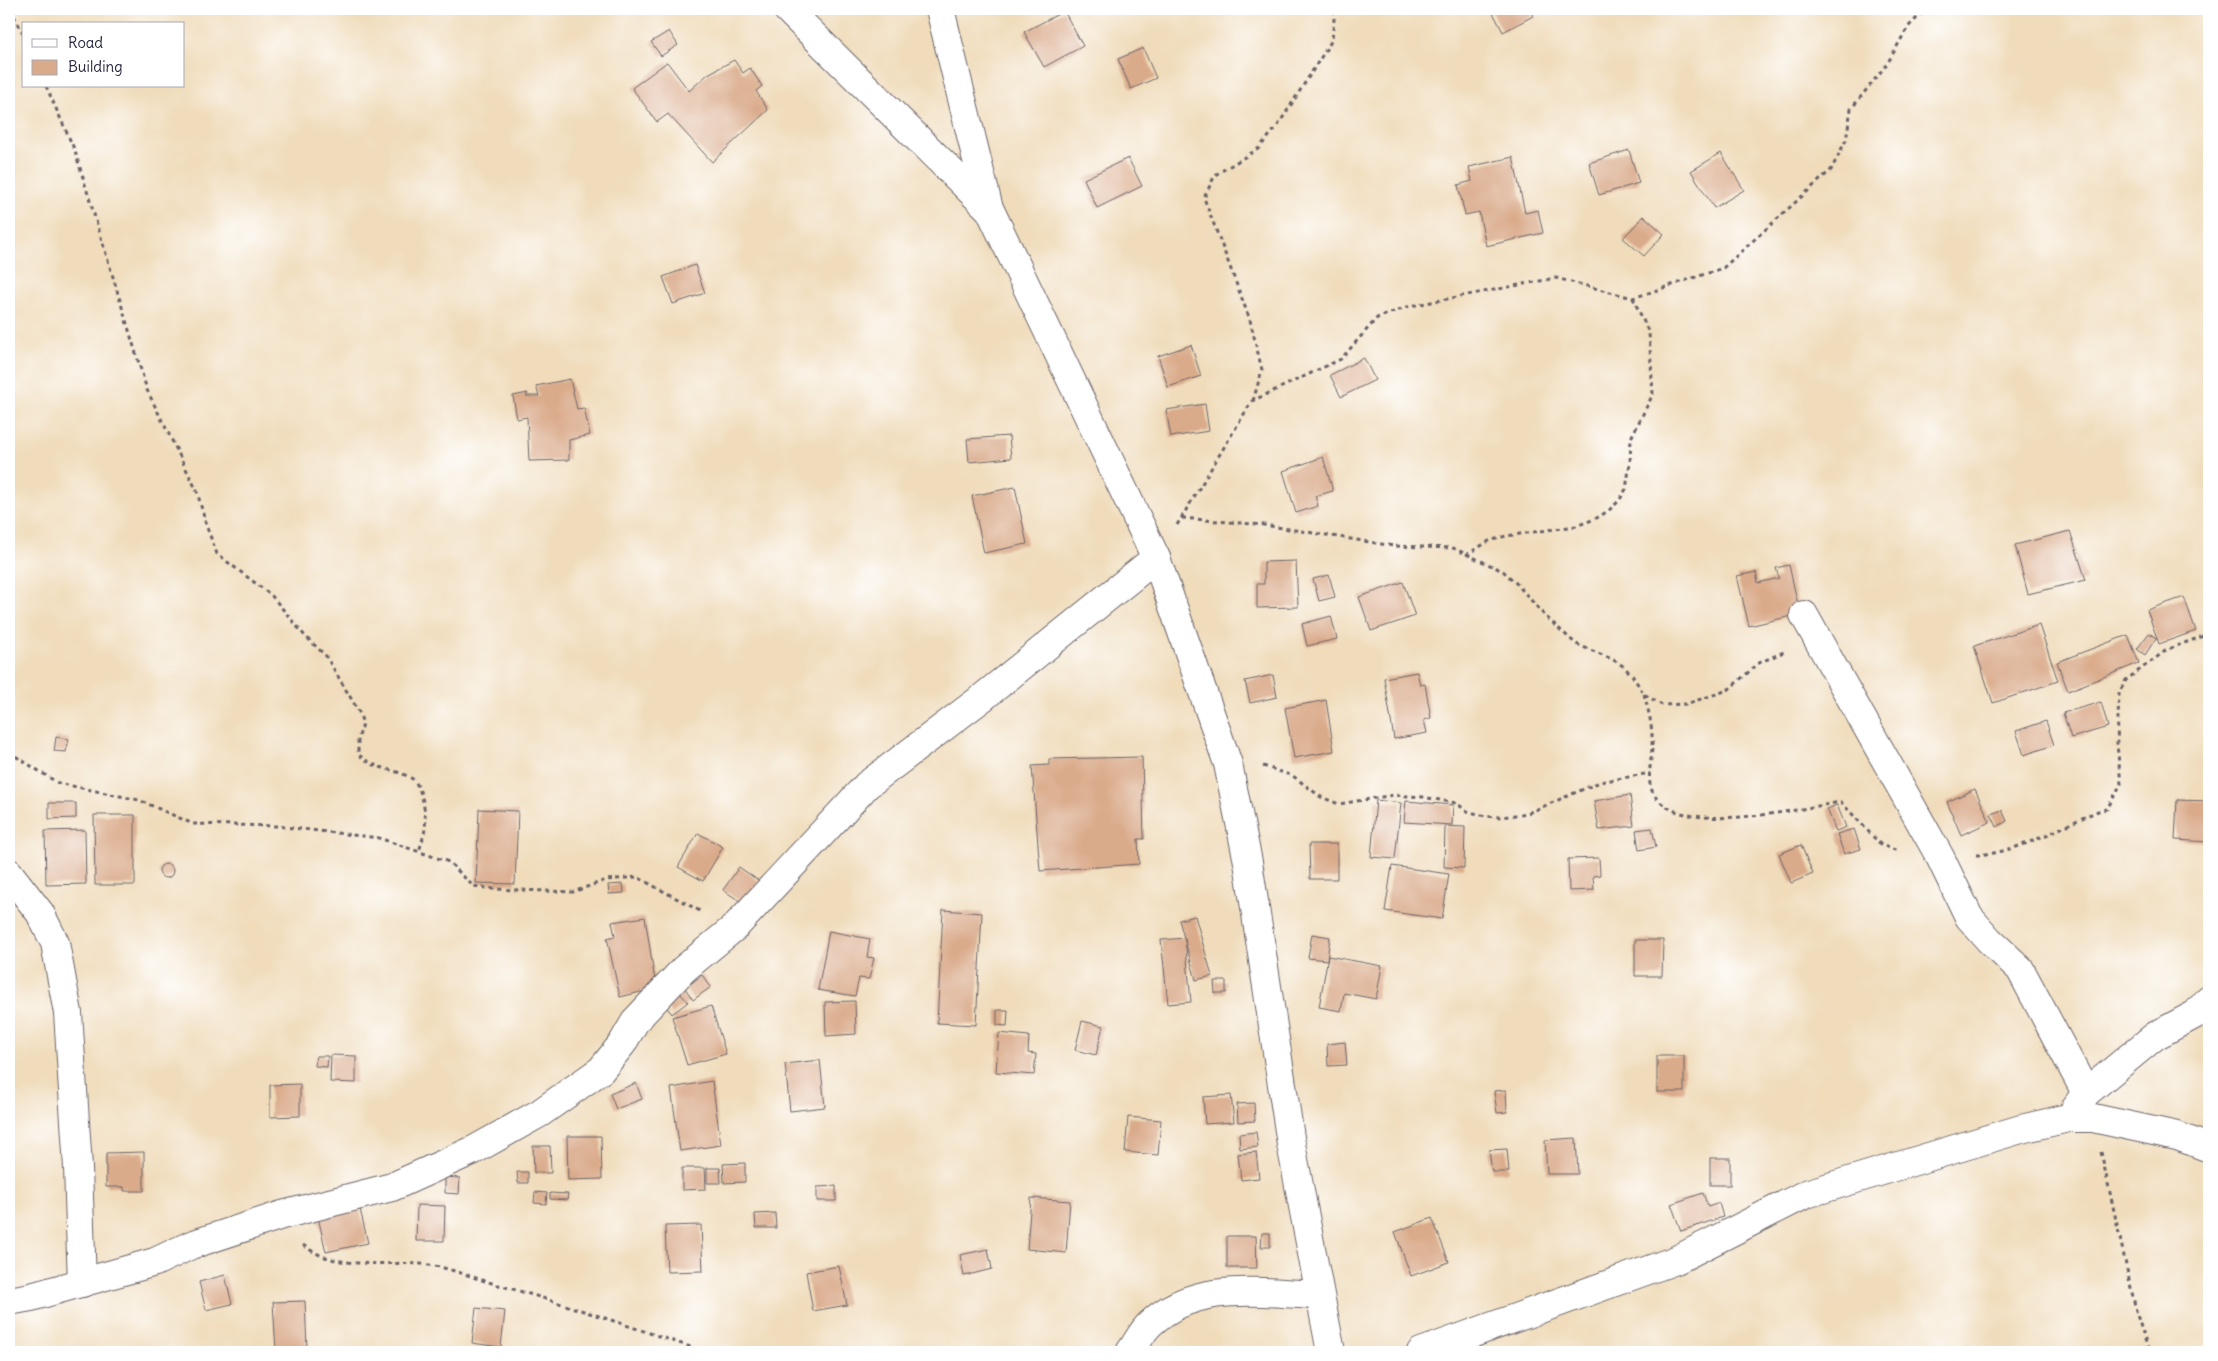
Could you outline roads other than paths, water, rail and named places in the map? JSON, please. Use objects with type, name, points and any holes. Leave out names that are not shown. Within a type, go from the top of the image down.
[{"type":"street","points":[[788,9],[990,210]]},
{"type":"street","points":[[940,9],[990,210],[1156,558],[1228,764],[1248,862],[1291,1144],[1331,1352]]},
{"type":"street","points":[[9,1301],[31,1297],[155,1262],[191,1245],[282,1215],[392,1187],[474,1150],[540,1113],[601,1070],[622,1044],[636,1020],[684,969],[735,927],[867,785],[982,698],[1156,558]]},
{"type":"street","points":[[1810,626],[1940,857],[1969,917],[1989,940],[2020,969],[2082,1109]]},
{"type":"street","points":[[9,873],[40,912],[55,943],[66,1004],[78,1168],[82,1283]]},
{"type":"street","points":[[1421,1352],[1676,1260],[1806,1194],[2082,1109],[2155,1036],[2196,1014],[2209,999]]},
{"type":"street","points":[[2082,1109],[2177,1136],[2209,1148]]},
{"type":"street","points":[[1130,1352],[1149,1325],[1170,1308],[1196,1297],[1229,1292],[1319,1295]]}]
